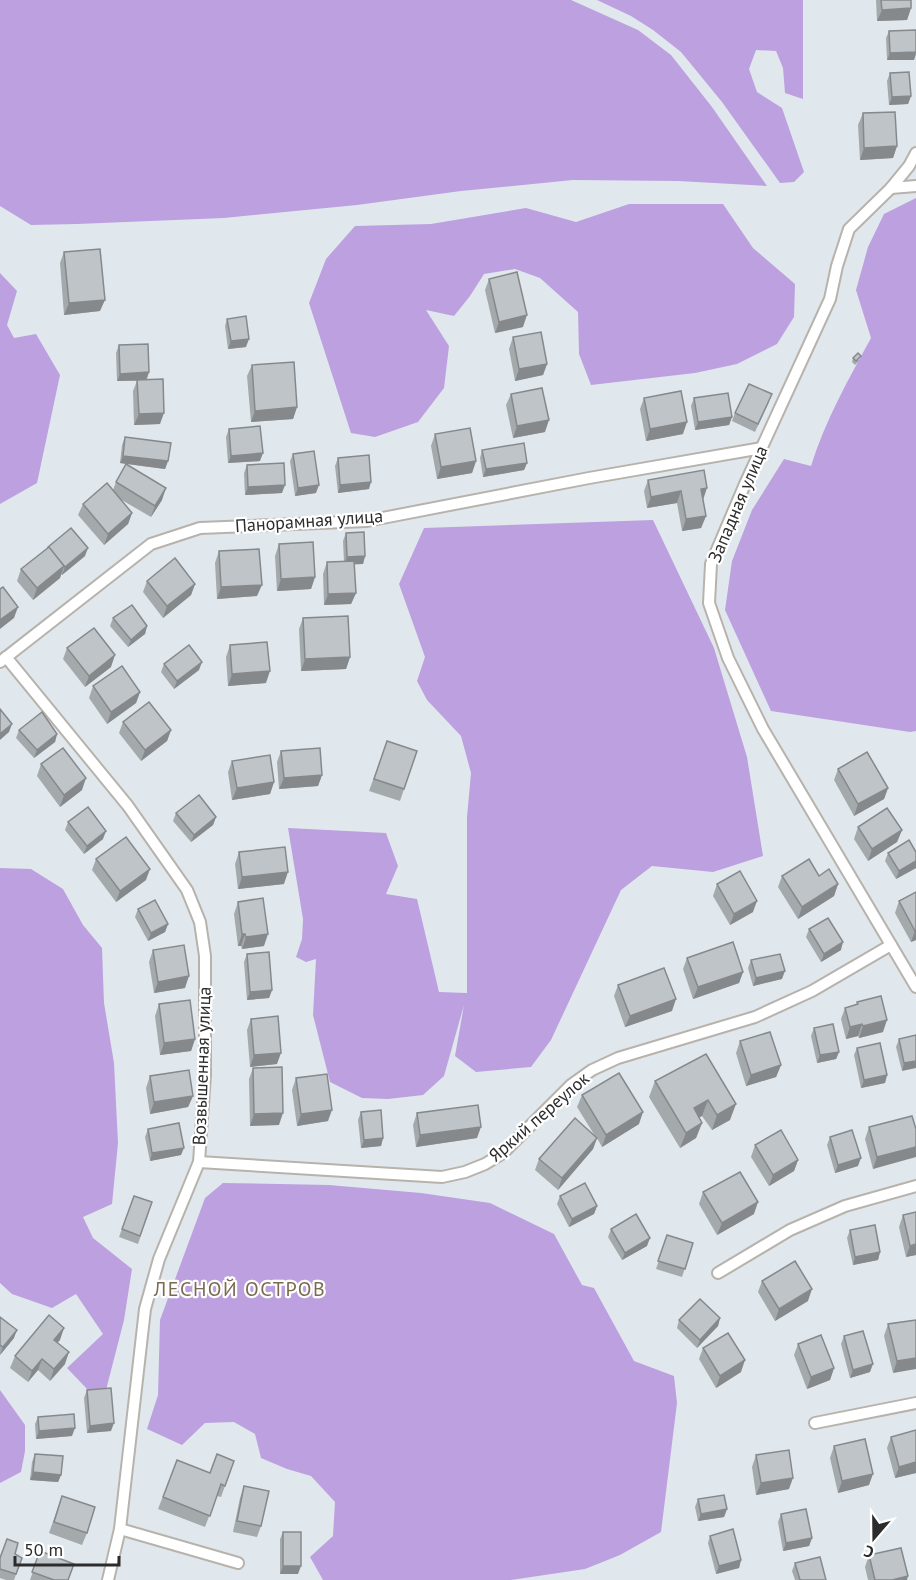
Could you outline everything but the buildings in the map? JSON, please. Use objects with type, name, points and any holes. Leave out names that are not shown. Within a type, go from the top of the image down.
[{"type":"street","name":"Западная улица","points":[[916,153],[909,166],[891,188],[849,229],[837,266],[830,299],[736,503],[711,564],[709,603],[728,658],[763,729],[916,987]]},
{"type":"street","points":[[891,188],[916,186]]},
{"type":"street","name":"Панорамная улица","points":[[3,659],[150,544],[200,528],[367,520],[762,448]]},
{"type":"street","name":"Возвышенная улица","points":[[3,659],[128,806],[187,890],[200,922],[205,956],[205,1075],[199,1162],[159,1259],[145,1309],[120,1529],[108,1580]]},
{"type":"street","name":"Яркий переулок","points":[[199,1162],[442,1176],[465,1172],[503,1153],[571,1085],[592,1071],[618,1058],[755,1017],[812,991],[891,945]]},
{"type":"street","points":[[718,1273],[790,1230],[845,1206],[916,1186]]},
{"type":"street","points":[[815,1423],[916,1403]]},
{"type":"street","points":[[120,1529],[238,1563]]},
{"type":"shaded area","points":[[0,0],[571,0],[638,30],[671,55],[712,107],[767,186],[678,181],[573,180],[224,218],[31,225],[0,206]]},
{"type":"shaded area","points":[[597,0],[803,0],[803,99],[785,93],[783,68],[776,51],[756,50],[749,69],[757,92],[782,108],[804,172],[794,182],[780,183],[722,102],[681,52],[631,16]]},
{"type":"shaded area","points":[[916,198],[916,731],[910,732],[771,711],[725,610],[732,561],[752,510],[784,459],[811,466],[830,417],[871,338],[856,290],[868,247],[884,214]]},
{"type":"shaded area","points":[[629,204],[723,204],[753,248],[795,284],[794,317],[777,344],[737,364],[695,373],[591,385],[579,354],[578,312],[540,278],[515,269],[484,274],[454,316],[426,310],[449,346],[444,388],[418,422],[375,437],[351,433],[309,303],[326,259],[355,226],[431,224],[526,208],[576,222]]},
{"type":"shaded area","points":[[0,273],[17,291],[7,325],[14,338],[36,334],[60,375],[37,483],[0,504]]},
{"type":"shaded area","points":[[653,520],[714,648],[747,757],[763,856],[713,872],[652,866],[621,890],[551,1040],[531,1067],[476,1072],[455,1056],[464,1005],[444,1076],[423,1095],[388,1099],[362,1098],[330,1082],[313,1015],[316,959],[306,962],[296,957],[302,939],[303,919],[288,828],[386,833],[398,866],[386,894],[417,899],[439,992],[467,993],[467,817],[471,773],[461,736],[427,700],[417,681],[425,657],[399,584],[424,528]]},
{"type":"shaded area","points":[[0,868],[31,869],[63,889],[83,925],[102,948],[104,1003],[114,1063],[118,1143],[112,1204],[83,1217],[93,1238],[132,1269],[124,1320],[106,1390],[89,1391],[67,1368],[103,1334],[76,1294],[52,1308],[12,1294],[0,1283]]},
{"type":"shaded area","points":[[223,1183],[329,1185],[421,1193],[490,1203],[554,1234],[582,1285],[594,1288],[634,1361],[674,1376],[677,1403],[661,1532],[620,1555],[585,1569],[511,1580],[323,1580],[310,1557],[333,1536],[335,1502],[311,1476],[261,1458],[255,1434],[234,1422],[205,1423],[182,1445],[147,1429],[158,1395],[160,1320],[205,1198]]},
{"type":"shaded area","points":[[0,1390],[25,1425],[25,1451],[21,1472],[0,1483]]},
{"type":"district","name":"ЛЕСНОЙ ОСТРОВ","points":[[240,1289]]}]
